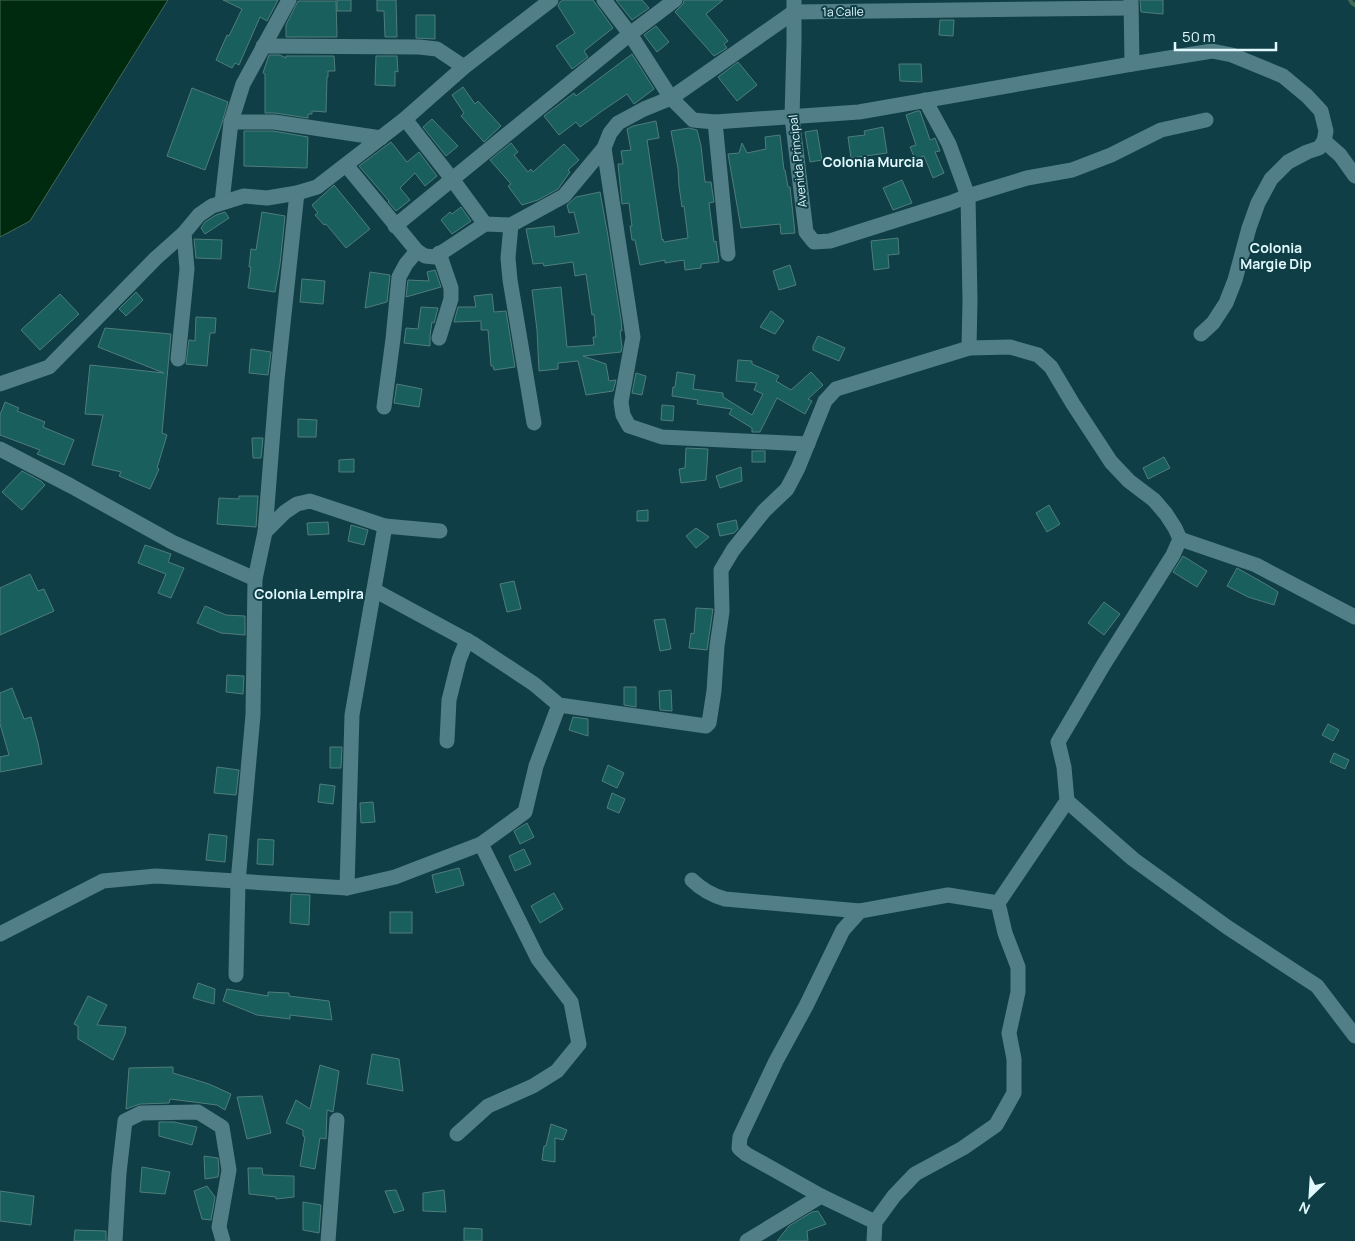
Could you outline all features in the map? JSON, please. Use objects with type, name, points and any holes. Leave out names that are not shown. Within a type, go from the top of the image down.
[{"type":"street","points":[[222,202],[230,122],[243,84],[289,0]]},
{"type":"street","points":[[0,384],[50,367],[156,258],[184,233],[200,215],[212,206],[244,196],[267,198],[297,193],[317,187],[405,119],[464,67],[551,0]]},
{"type":"street","points":[[604,0],[630,34],[671,98],[693,120],[715,122],[860,112],[1132,64],[1212,52],[1232,55],[1282,76],[1307,96],[1321,111],[1326,131],[1324,141],[1318,148],[1288,162],[1271,179],[1258,203],[1235,280],[1226,303],[1213,323],[1202,334]]},
{"type":"street","points":[[395,226],[630,34],[675,0]]},
{"type":"street","points":[[1131,4],[1132,64]]},
{"type":"street","name":"1a Calle","points":[[794,6],[1131,4]]},
{"type":"street","points":[[346,165],[417,251],[430,257],[435,257],[484,224],[511,225],[564,196],[604,148],[610,132],[618,122],[671,98],[794,6]]},
{"type":"street","name":"Avenida Principal","points":[[794,6],[792,117],[806,232],[814,242],[830,241],[950,204],[968,196]]},
{"type":"street","points":[[263,46],[419,47],[437,49],[464,67]]},
{"type":"street","points":[[926,100],[949,144],[968,196],[969,348]]},
{"type":"street","points":[[405,119],[484,224]]},
{"type":"street","points":[[968,196],[1028,178],[1072,170],[1111,155],[1161,130],[1206,120]]},
{"type":"street","points":[[230,122],[274,122],[381,138]]},
{"type":"street","points":[[715,122],[728,254]]},
{"type":"street","points":[[1324,141],[1340,155],[1355,176]]},
{"type":"street","points":[[604,148],[632,336],[621,402],[623,415],[629,426],[662,437],[808,444]]},
{"type":"street","points":[[236,975],[238,882],[253,715],[255,578],[265,532],[277,380],[297,193]]},
{"type":"street","points":[[511,225],[508,258],[510,280],[534,423]]},
{"type":"street","points":[[178,359],[187,269],[184,233]]},
{"type":"street","points":[[384,407],[399,277],[406,264],[417,251]]},
{"type":"street","points":[[439,338],[451,299],[451,288],[440,254]]},
{"type":"street","points":[[374,590],[467,640],[534,684],[559,705],[702,727],[706,726],[709,723],[714,690],[717,646],[722,612],[721,570],[733,550],[758,519],[787,489],[798,468],[825,401],[836,389],[969,348],[1010,347],[1038,355],[1051,367],[1110,462],[1129,481],[1154,500],[1166,514],[1180,539],[1256,565],[1355,617]]},
{"type":"street","points":[[0,449],[172,542],[255,578]]},
{"type":"street","points":[[265,532],[285,512],[297,504],[310,501],[385,526],[440,530]]},
{"type":"street","points":[[347,888],[352,715],[385,526]]},
{"type":"street","points":[[874,1241],[875,1222],[894,1196],[915,1174],[963,1148],[996,1125],[1014,1093],[1014,1059],[1009,1033],[1018,992],[1018,967],[998,903],[1067,801],[1064,766],[1058,742],[1114,647],[1173,555],[1180,539]]},
{"type":"street","points":[[447,741],[449,700],[459,660],[467,640]]},
{"type":"street","points":[[0,934],[104,881],[156,876],[347,888],[394,877],[481,844],[525,812],[536,766],[559,705]]},
{"type":"street","points":[[1067,801],[1133,859],[1227,927],[1318,986],[1355,1036]]},
{"type":"street","points":[[457,1134],[488,1106],[533,1086],[558,1071],[579,1044],[571,1002],[538,958],[481,844]]},
{"type":"street","points":[[692,880],[712,895],[724,899],[860,911],[948,895],[998,903]]},
{"type":"street","points":[[860,911],[843,930],[806,1006],[776,1061],[740,1137],[739,1148],[746,1154],[821,1196],[875,1222]]},
{"type":"street","points":[[115,1241],[119,1173],[125,1121],[141,1113],[198,1112],[222,1127],[229,1170],[219,1227],[223,1241]]},
{"type":"street","points":[[328,1241],[337,1120]]},
{"type":"street","points":[[747,1241],[821,1196]]},
{"type":"shaded area","points":[[0,0],[168,0],[30,221],[0,237]]},
{"type":"building","points":[[223,0],[278,0],[267,21],[260,17],[239,65],[235,63],[232,68],[216,60],[227,35],[229,36],[242,9]]},
{"type":"building","points":[[337,0],[351,0],[351,11],[337,11]]},
{"type":"building","points":[[377,0],[396,0],[397,37],[385,37],[384,11],[377,11]]},
{"type":"building","points":[[563,0],[593,0],[613,28],[584,51],[588,57],[572,69],[556,46],[575,33],[558,6]]},
{"type":"building","points":[[616,0],[642,0],[649,8],[632,20]]},
{"type":"building","points":[[684,0],[723,0],[706,14],[728,41],[724,44],[727,48],[714,56],[675,12],[683,4]]},
{"type":"building","points":[[1140,0],[1163,0],[1163,14],[1141,12]]},
{"type":"building","points":[[298,1],[336,1],[337,37],[286,37],[286,25]]},
{"type":"building","points":[[416,15],[435,15],[435,39],[416,38]]},
{"type":"building","points":[[940,20],[954,20],[953,36],[939,35]]},
{"type":"building","points":[[656,26],[669,42],[657,52],[644,35]]},
{"type":"building","points":[[632,54],[654,89],[634,104],[627,94],[580,127],[576,122],[559,135],[544,116],[574,93],[576,96]]},
{"type":"building","points":[[269,55],[280,55],[286,58],[286,56],[334,56],[335,71],[328,71],[327,77],[326,112],[312,111],[312,114],[308,114],[308,118],[265,113],[265,74],[263,73]]},
{"type":"building","points":[[376,56],[397,56],[398,72],[395,71],[395,86],[375,85]]},
{"type":"building","points":[[738,62],[757,85],[737,101],[718,77]]},
{"type":"building","points":[[899,64],[921,64],[922,82],[900,81]]},
{"type":"building","points":[[463,87],[475,104],[478,101],[501,126],[484,142],[461,116],[464,113],[452,95]]},
{"type":"building","points":[[192,88],[228,102],[205,170],[167,156]]},
{"type":"building","points":[[920,111],[930,140],[935,138],[940,151],[935,152],[944,173],[933,178],[924,156],[915,159],[910,147],[916,145],[906,115]]},
{"type":"building","points":[[432,119],[458,146],[446,156],[423,127]]},
{"type":"building","points":[[656,121],[659,138],[647,140],[662,240],[664,242],[688,238],[671,131],[689,128],[697,130],[701,146],[705,182],[711,182],[714,202],[709,203],[714,242],[716,241],[719,262],[701,264],[701,268],[685,270],[684,260],[665,263],[665,260],[640,265],[635,240],[632,240],[629,203],[622,204],[618,164],[623,164],[621,151],[631,150],[627,129]]},
{"type":"building","points":[[883,127],[887,153],[851,158],[848,137],[865,135],[864,131]]},
{"type":"building","points":[[817,130],[822,160],[810,162],[805,132]]},
{"type":"building","points":[[244,131],[273,131],[308,137],[307,168],[244,166]]},
{"type":"building","points":[[780,135],[784,170],[788,187],[790,187],[795,233],[781,234],[780,224],[741,228],[728,154],[739,153],[742,143],[747,153],[766,149],[765,137]]},
{"type":"building","points":[[391,142],[407,162],[419,152],[437,176],[425,186],[415,173],[400,188],[410,200],[396,211],[359,166]]},
{"type":"building","points":[[511,143],[518,152],[514,155],[528,172],[531,169],[533,172],[564,144],[579,160],[568,170],[570,172],[558,189],[538,200],[522,205],[508,186],[511,184],[490,160]]},
{"type":"building","points":[[902,180],[912,203],[893,210],[883,188]]},
{"type":"building","points":[[334,185],[370,229],[346,248],[326,224],[324,225],[315,215],[318,213],[312,205]]},
{"type":"building","points":[[600,192],[621,320],[622,347],[621,352],[583,356],[606,364],[609,381],[616,380],[613,391],[586,395],[578,361],[558,363],[558,369],[539,371],[537,330],[532,290],[561,287],[567,347],[594,345],[593,337],[596,337],[594,314],[592,315],[586,274],[575,276],[573,262],[544,266],[543,263],[533,264],[526,229],[554,226],[555,237],[579,233],[574,212],[569,213],[567,205],[576,197]]},
{"type":"building","points":[[461,207],[471,221],[452,234],[441,220],[450,212],[452,214]]},
{"type":"building","points":[[225,212],[229,218],[205,234],[201,228],[205,222]]},
{"type":"building","points":[[262,212],[285,216],[275,292],[248,288],[251,249],[256,250]]},
{"type":"building","points":[[898,238],[899,254],[888,255],[889,268],[874,270],[871,241]]},
{"type":"building","points":[[194,239],[222,240],[221,259],[196,258]]},
{"type":"building","points":[[790,265],[796,285],[779,290],[773,271]]},
{"type":"building","points":[[435,270],[441,287],[406,297],[408,280],[429,281],[427,272]]},
{"type":"building","points":[[370,272],[390,275],[387,302],[365,308]]},
{"type":"building","points":[[302,279],[325,281],[323,304],[300,302]]},
{"type":"building","points":[[136,292],[143,300],[126,316],[119,309]]},
{"type":"building","points":[[60,294],[79,314],[40,350],[21,330]]},
{"type":"building","points":[[492,294],[494,312],[506,311],[515,367],[494,370],[493,366],[491,366],[488,330],[481,330],[481,321],[454,322],[458,307],[476,307],[474,296]]},
{"type":"building","points":[[421,307],[438,308],[434,323],[432,322],[430,346],[404,343],[406,328],[418,329]]},
{"type":"building","points":[[771,311],[784,321],[775,334],[760,327]]},
{"type":"building","points":[[196,317],[216,318],[215,333],[210,333],[207,366],[186,364],[189,340],[195,341]]},
{"type":"building","points":[[105,328],[171,334],[162,433],[167,435],[157,468],[159,469],[150,489],[119,476],[121,472],[92,465],[103,415],[85,414],[90,365],[164,373],[98,347]]},
{"type":"building","points":[[818,336],[845,348],[839,361],[813,350]]},
{"type":"building","points":[[251,349],[271,352],[268,375],[249,373]]},
{"type":"building","points":[[738,360],[752,361],[752,364],[779,376],[776,381],[791,390],[811,372],[823,385],[808,399],[812,401],[805,414],[777,398],[760,432],[752,432],[752,428],[729,414],[732,409],[697,404],[698,400],[672,396],[677,372],[695,375],[693,389],[723,393],[723,397],[752,415],[763,394],[754,390],[757,383],[736,381]]},
{"type":"building","points":[[636,373],[646,376],[642,395],[632,393]]},
{"type":"building","points":[[397,384],[422,389],[419,407],[394,403]]},
{"type":"building","points":[[5,402],[19,408],[17,411],[45,422],[43,427],[74,440],[64,465],[37,454],[40,450],[0,435],[0,415]]},
{"type":"building","points":[[662,405],[674,406],[673,421],[661,420]]},
{"type":"building","points":[[298,419],[317,420],[316,437],[298,437]]},
{"type":"building","points":[[252,438],[263,438],[261,458],[253,458]]},
{"type":"building","points":[[686,448],[708,449],[706,480],[681,483],[679,469],[685,468]]},
{"type":"building","points":[[752,451],[765,451],[765,462],[752,462]]},
{"type":"building","points":[[1164,457],[1170,468],[1148,479],[1143,468]]},
{"type":"building","points":[[354,459],[354,472],[339,472],[339,460]]},
{"type":"building","points":[[741,467],[742,481],[720,488],[716,476]]},
{"type":"building","points":[[22,471],[45,485],[22,510],[2,492]]},
{"type":"building","points":[[239,496],[258,496],[256,527],[217,524],[219,498],[239,499]]},
{"type":"building","points":[[1049,505],[1060,524],[1047,532],[1036,513]]},
{"type":"building","points":[[648,510],[648,521],[637,521],[637,511]]},
{"type":"building","points":[[736,520],[738,529],[734,533],[720,536],[717,524]]},
{"type":"building","points":[[328,522],[329,534],[308,535],[307,523]]},
{"type":"building","points":[[351,525],[368,530],[364,545],[348,541]]},
{"type":"building","points":[[696,528],[709,537],[696,548],[686,536]]},
{"type":"building","points":[[145,545],[171,554],[168,562],[184,568],[171,598],[158,593],[166,574],[138,563]]},
{"type":"building","points":[[1183,556],[1207,571],[1197,587],[1173,572]]},
{"type":"building","points":[[1237,568],[1278,592],[1274,605],[1248,597],[1227,586]]},
{"type":"building","points":[[30,574],[38,591],[44,589],[54,611],[0,635],[0,588]]},
{"type":"building","points":[[514,581],[521,609],[507,612],[500,584]]},
{"type":"building","points":[[1104,602],[1120,614],[1104,635],[1088,623]]},
{"type":"building","points":[[205,606],[226,615],[245,616],[245,635],[221,633],[197,623]]},
{"type":"building","points":[[696,608],[713,609],[707,650],[689,648],[691,633],[694,634]]},
{"type":"building","points":[[665,619],[671,649],[660,651],[654,620]]},
{"type":"building","points":[[227,675],[244,676],[243,694],[226,692]]},
{"type":"building","points":[[624,687],[636,687],[636,707],[624,705]]},
{"type":"building","points":[[12,688],[24,719],[31,717],[42,764],[0,772],[0,757],[9,755],[0,724],[0,693]]},
{"type":"building","points":[[671,690],[672,711],[660,710],[659,691]]},
{"type":"building","points":[[573,717],[588,719],[588,736],[569,730]]},
{"type":"building","points":[[1328,724],[1339,730],[1333,741],[1322,735]]},
{"type":"building","points":[[330,747],[342,747],[341,768],[330,768]]},
{"type":"building","points":[[1334,753],[1349,760],[1345,769],[1330,762]]},
{"type":"building","points":[[608,765],[624,773],[617,788],[602,781]]},
{"type":"building","points":[[217,767],[239,770],[236,795],[214,793]]},
{"type":"building","points":[[320,784],[335,786],[333,804],[318,802]]},
{"type":"building","points":[[612,793],[625,799],[619,813],[607,808]]},
{"type":"building","points":[[373,802],[375,822],[361,823],[360,803]]},
{"type":"building","points":[[527,823],[534,837],[520,844],[514,831]]},
{"type":"building","points":[[209,834],[227,836],[225,862],[206,860]]},
{"type":"building","points":[[258,839],[274,840],[273,865],[257,864]]},
{"type":"building","points":[[524,849],[531,864],[515,871],[509,856]]},
{"type":"building","points":[[459,868],[464,885],[436,893],[432,875]]},
{"type":"building","points":[[554,893],[563,909],[540,923],[531,906]]},
{"type":"building","points":[[291,894],[310,895],[309,925],[290,923]]},
{"type":"building","points":[[390,912],[412,912],[412,933],[390,933]]},
{"type":"building","points":[[198,983],[215,989],[214,1004],[193,998]]},
{"type":"building","points":[[227,989],[268,996],[268,992],[289,993],[289,996],[329,1001],[332,1020],[290,1015],[290,1019],[257,1015],[223,1001]]},
{"type":"building","points":[[88,996],[107,1005],[97,1025],[126,1027],[125,1034],[113,1060],[78,1039],[78,1026],[74,1024]]},
{"type":"building","points":[[372,1054],[399,1059],[403,1091],[367,1084]]},
{"type":"building","points":[[320,1065],[339,1071],[333,1112],[327,1110],[326,1139],[320,1138],[315,1169],[300,1166],[305,1137],[303,1136],[303,1130],[286,1123],[296,1100],[310,1109]]},
{"type":"building","points":[[173,1067],[173,1073],[209,1084],[231,1094],[225,1110],[217,1105],[170,1099],[169,1103],[140,1104],[126,1109],[129,1068]]},
{"type":"building","points":[[262,1096],[271,1133],[247,1139],[237,1097]]},
{"type":"building","points":[[159,1122],[174,1122],[197,1127],[192,1145],[159,1136]]},
{"type":"building","points":[[551,1124],[567,1130],[563,1140],[555,1138],[555,1162],[542,1160]]},
{"type":"building","points":[[204,1156],[218,1158],[218,1177],[205,1179]]},
{"type":"building","points":[[142,1167],[170,1172],[165,1194],[140,1192]]},
{"type":"building","points":[[248,1168],[262,1168],[263,1175],[294,1176],[294,1197],[276,1199],[276,1197],[249,1194]]},
{"type":"building","points":[[207,1186],[215,1197],[211,1220],[202,1219],[194,1191]]},
{"type":"building","points":[[396,1190],[404,1210],[394,1213],[385,1191]]},
{"type":"building","points":[[444,1190],[446,1212],[423,1211],[423,1193]]},
{"type":"building","points":[[0,1191],[34,1196],[31,1225],[0,1221]]},
{"type":"building","points":[[303,1202],[321,1205],[319,1233],[303,1230]]},
{"type":"building","points":[[818,1211],[826,1224],[807,1231],[808,1241],[777,1241],[789,1226],[812,1212]]},
{"type":"building","points":[[464,1228],[482,1229],[482,1241],[464,1241]]},
{"type":"building","points":[[75,1230],[106,1231],[106,1241],[74,1241]]},
{"type":"waterway","points":[[1350,0],[1355,5]]},
{"type":"district","name":"Colonia Murcia","points":[[873,162]]},
{"type":"district","name":"Colonia Margie Dip","points":[[1276,256]]},
{"type":"district","name":"Colonia Lempira","points":[[309,594]]}]
